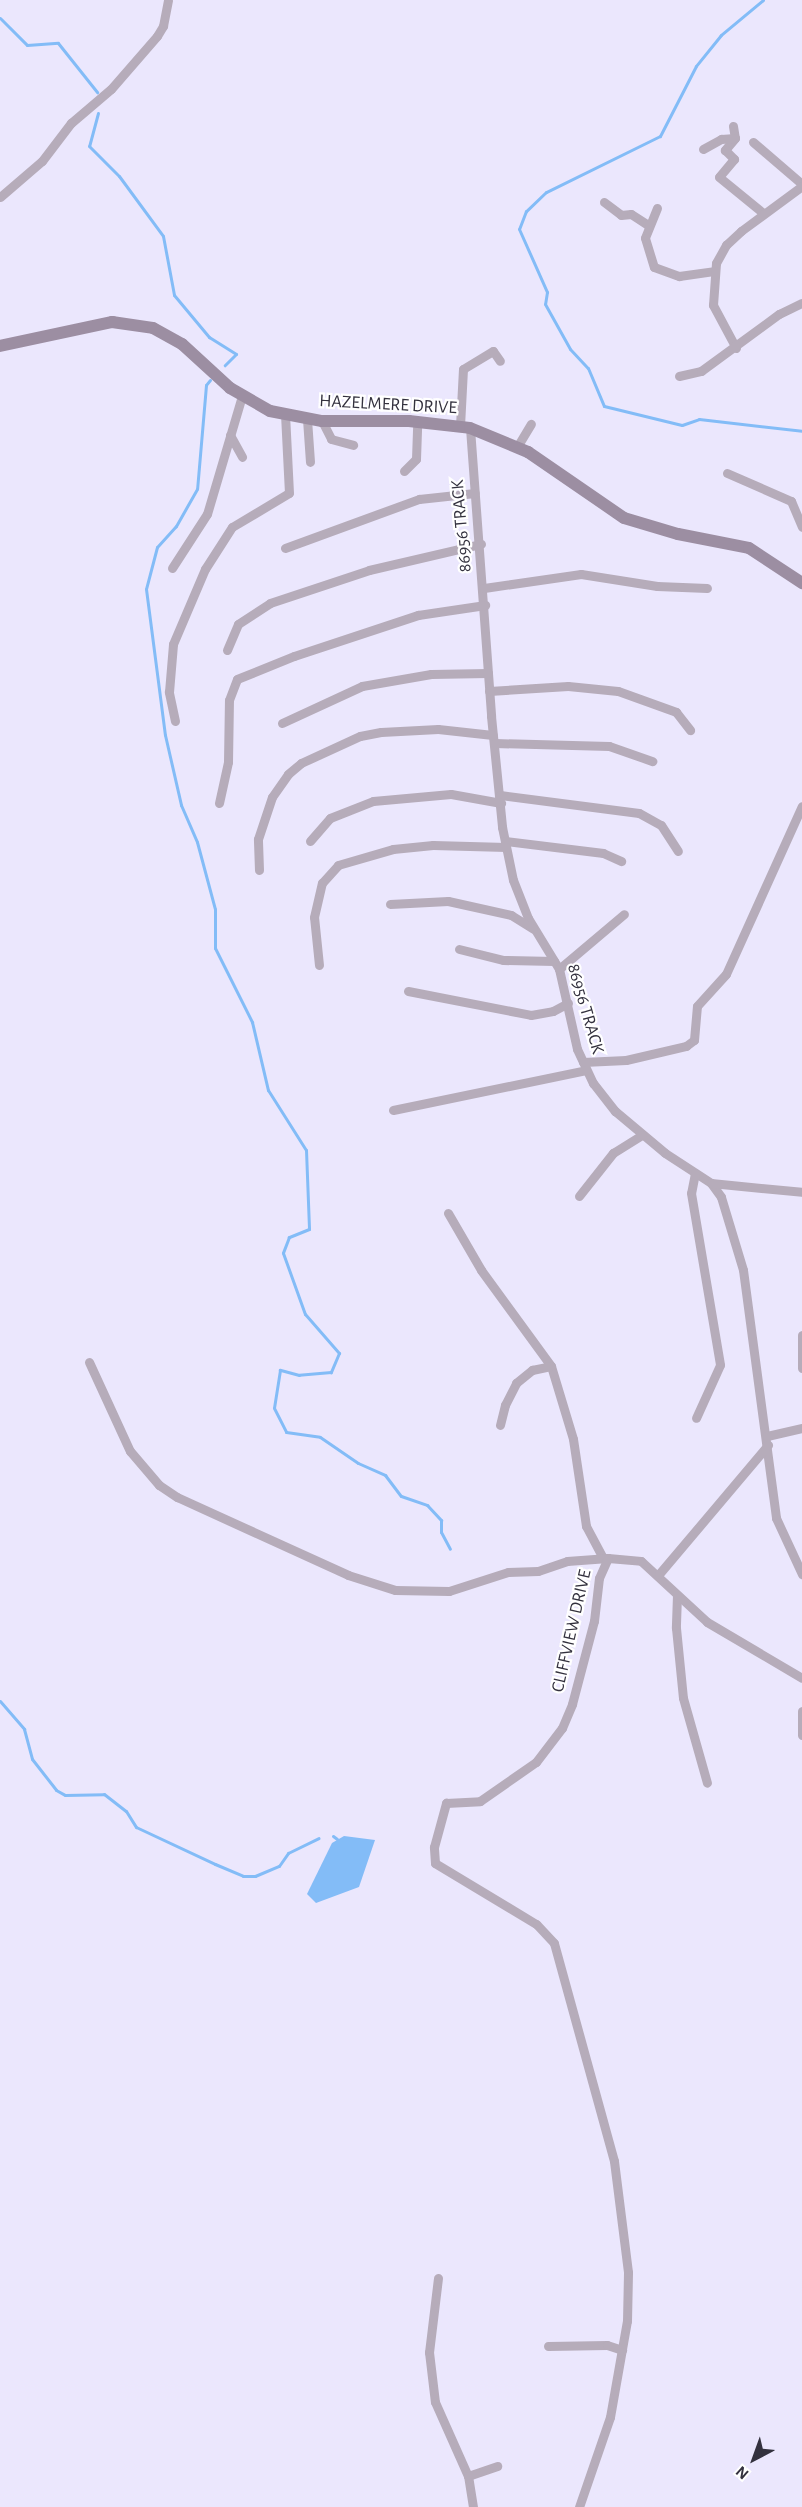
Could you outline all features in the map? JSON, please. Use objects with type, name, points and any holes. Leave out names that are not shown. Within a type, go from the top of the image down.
[{"type":"street","points":[[0,197],[42,161],[71,123],[111,89],[157,36],[163,26],[168,0]]},
{"type":"street","points":[[733,126],[735,138],[725,150],[734,159],[719,177],[763,213]]},
{"type":"street","points":[[703,149],[721,139],[735,138]]},
{"type":"street","points":[[736,348],[713,305],[714,271],[726,244],[802,185],[753,142]]},
{"type":"street","points":[[604,202],[621,215],[631,214],[648,225]]},
{"type":"street","points":[[657,208],[648,225],[647,250],[659,271],[689,276],[714,271]]},
{"type":"street","points":[[679,376],[701,371],[736,348],[779,314],[802,303]]},
{"type":"street","name":"HAZELMERE DRIVE","points":[[0,346],[92,325],[136,324],[175,339],[242,396],[285,415],[322,421],[417,422],[465,427],[517,447],[549,465],[624,518],[678,534],[749,548],[802,583]]},
{"type":"street","name":"86956 TRACK","points":[[500,361],[493,351],[463,369],[465,427],[481,544],[489,691],[500,799],[506,844],[519,899],[535,931],[557,965],[584,1066],[615,1111],[642,1135],[711,1183],[725,1207],[741,1260],[776,1518],[802,1574]]},
{"type":"street","points":[[172,568],[207,514],[242,396]]},
{"type":"street","points":[[175,721],[169,692],[173,644],[205,569],[232,527],[289,493],[285,415]]},
{"type":"street","points":[[307,419],[310,462]]},
{"type":"street","points":[[322,421],[331,439],[353,445]]},
{"type":"street","points":[[404,471],[416,459],[417,422]]},
{"type":"street","points":[[517,447],[531,424]]},
{"type":"street","points":[[230,435],[242,457]]},
{"type":"street","points":[[727,473],[791,501],[802,527]]},
{"type":"street","points":[[285,548],[419,499],[475,493]]},
{"type":"street","points":[[227,650],[238,624],[270,603],[369,570],[481,544]]},
{"type":"street","points":[[484,588],[582,573],[657,586],[707,588]]},
{"type":"street","points":[[219,803],[228,762],[229,700],[237,679],[294,656],[418,615],[485,605]]},
{"type":"street","points":[[282,723],[362,686],[431,674],[488,673]]},
{"type":"street","points":[[489,691],[568,686],[618,691],[676,712],[690,730]]},
{"type":"street","points":[[259,870],[258,839],[272,797],[288,774],[301,763],[360,736],[381,732],[438,729],[494,739],[609,746],[652,761]]},
{"type":"street","points":[[310,841],[330,818],[373,801],[451,794],[639,813],[661,825],[678,851]]},
{"type":"street","points":[[393,1110],[584,1066],[626,1060],[694,1040],[697,1006],[726,974],[802,806]]},
{"type":"street","points":[[319,965],[314,917],[322,883],[338,865],[393,849],[433,845],[506,844],[603,853],[621,861]]},
{"type":"street","points":[[390,904],[448,901],[511,915],[535,931]]},
{"type":"street","points":[[459,949],[510,961],[557,965],[624,914]]},
{"type":"street","points":[[408,991],[531,1015],[553,1011],[568,1003]]},
{"type":"street","points":[[579,1196],[614,1153],[642,1135]]},
{"type":"street","points":[[695,1173],[691,1193],[720,1365],[696,1418]]},
{"type":"street","points":[[711,1183],[802,1192]]},
{"type":"street","points":[[89,1362],[130,1451],[159,1485],[177,1497],[348,1575],[394,1590],[449,1591],[508,1572],[537,1571],[567,1561],[606,1558],[586,1526],[573,1439],[550,1366],[481,1270],[448,1213]]},
{"type":"street","points":[[802,1335],[802,1368]]},
{"type":"street","points":[[500,1425],[505,1405],[516,1383],[532,1370],[550,1366]]},
{"type":"street","points":[[659,1574],[767,1440],[802,1428]]},
{"type":"street","name":"CLIFFVIEW DRIVE","points":[[622,2350],[627,2321],[628,2272],[614,2161],[554,1943],[536,1924],[435,1863],[434,1847],[446,1803],[480,1801],[536,1762],[550,1746],[572,1704],[594,1621],[599,1578],[606,1558],[641,1561],[659,1574],[677,1595],[707,1622],[802,1678]]},
{"type":"street","points":[[677,1595],[676,1628],[683,1698],[707,1783]]},
{"type":"street","points":[[802,1711],[802,1735]]},
{"type":"street","points":[[438,2278],[429,2352],[435,2402],[468,2476],[473,2507]]},
{"type":"street","points":[[548,2346],[607,2346],[622,2350],[605,2434],[579,2507]]},
{"type":"street","points":[[468,2476],[497,2466]]},
{"type":"water","points":[[344,1836],[375,1840],[359,1887],[316,1903],[307,1894],[332,1843]]},
{"type":"waterway","points":[[763,0],[721,35],[696,66],[660,136],[546,192],[526,211],[519,229],[547,292],[545,304],[570,349],[588,368],[604,406],[682,425],[699,419],[802,431]]},
{"type":"waterway","points":[[0,18],[27,45],[58,43],[97,92]]},
{"type":"waterway","points":[[98,113],[89,146],[119,176],[163,236],[174,295],[209,337],[236,354],[225,365]]},
{"type":"waterway","points":[[210,380],[206,385],[197,489],[176,526],[157,547],[146,589],[165,735],[181,805],[197,842],[215,909],[215,948],[252,1022],[268,1090],[306,1150],[309,1229],[289,1237],[283,1253],[305,1314],[339,1353],[331,1372],[299,1375],[280,1370],[274,1408],[286,1432],[320,1437],[358,1463],[385,1475],[401,1496],[427,1505],[441,1520],[441,1532],[450,1549]]},
{"type":"waterway","points":[[0,1701],[24,1729],[32,1759],[56,1790],[65,1795],[104,1794],[126,1811],[136,1827],[215,1864],[243,1876],[255,1876],[279,1866],[288,1853],[319,1838]]},
{"type":"waterway","points":[[333,1836],[337,1839]]}]
